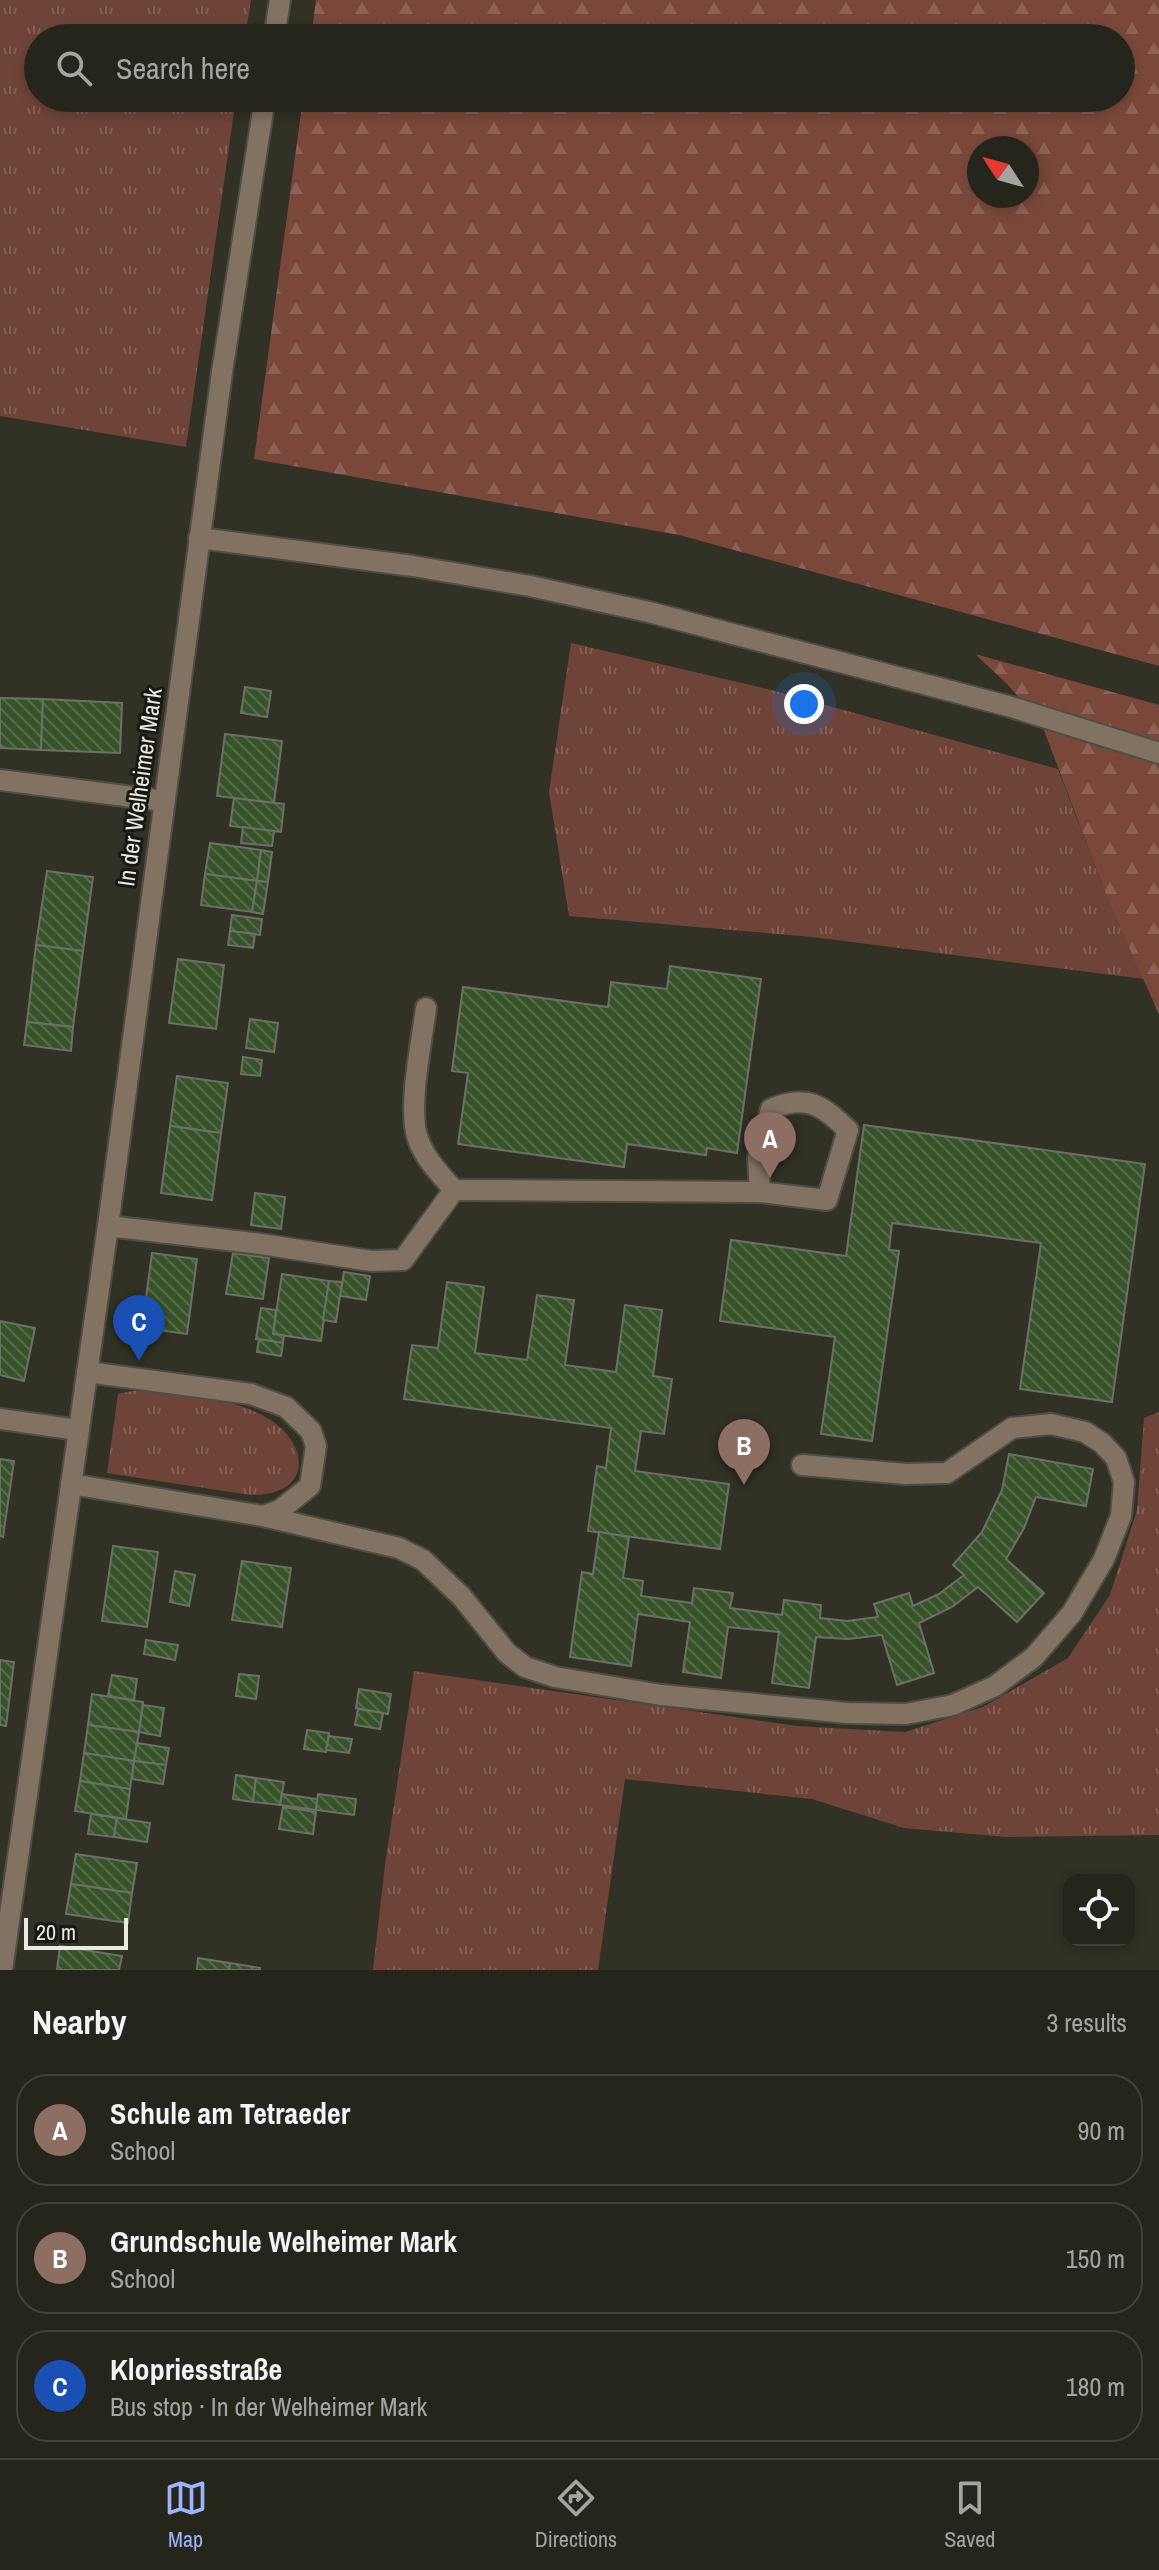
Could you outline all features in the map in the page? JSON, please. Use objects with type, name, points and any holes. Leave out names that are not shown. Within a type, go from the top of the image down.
[{"type":"street","points":[[276,24],[280,0]]},
{"type":"street","name":"In der Welheimer Mark","points":[[2,1970],[108,1226],[222,372],[263,112]]},
{"type":"street","points":[[199,538],[413,566],[559,592],[1008,706],[1159,753]]},
{"type":"street","points":[[0,780],[164,801]]},
{"type":"street","points":[[426,1008],[414,1111],[417,1138],[431,1164],[454,1190],[760,1192],[827,1200],[848,1130],[825,1108],[792,1100],[771,1109],[758,1157],[760,1192]]},
{"type":"street","points":[[108,1226],[371,1261],[403,1260],[454,1190]]},
{"type":"street","points":[[87,1372],[251,1394],[286,1407],[300,1418],[311,1431],[316,1446],[310,1486],[280,1510],[263,1516]]},
{"type":"street","points":[[0,1419],[78,1430]]},
{"type":"street","points":[[71,1484],[263,1516],[399,1548],[423,1560],[461,1596],[507,1653],[525,1667],[555,1677],[661,1695],[848,1713],[906,1714],[953,1705],[995,1686],[1034,1657],[1072,1613],[1104,1559],[1121,1516],[1124,1482],[1116,1458],[1102,1443],[1085,1432],[1051,1424],[1012,1428],[947,1473],[906,1474],[802,1465]]},
{"type":"green space","points":[[0,0],[251,0],[247,24],[24,24],[24,112],[234,112],[186,447],[0,416]]},
{"type":"green space","points":[[316,0],[1159,0],[1159,666],[679,535],[254,459],[301,112],[1135,112],[1135,24],[313,24]]},
{"type":"green space","points":[[571,643],[771,690],[1058,769],[1110,905],[1144,979],[812,937],[569,916],[549,792]]},
{"type":"green space","points":[[975,654],[1159,705],[1159,1014],[1110,905],[1042,725],[1008,685]]},
{"type":"green space","points":[[142,1389],[219,1400],[262,1415],[278,1426],[297,1452],[299,1465],[295,1477],[286,1487],[271,1493],[250,1495],[107,1473],[118,1394]]},
{"type":"green space","points":[[1159,1412],[1159,1835],[1006,1837],[904,1828],[812,1799],[625,1779],[598,1970],[373,1970],[414,1671],[797,1726],[905,1732],[983,1707],[1068,1658],[1110,1595],[1137,1510],[1144,1418]]},
{"type":"building","points":[[245,687],[271,691],[267,717],[241,713]]},
{"type":"building","points":[[0,698],[43,699],[41,750],[0,748]]},
{"type":"building","points":[[43,699],[122,703],[120,753],[41,750]]},
{"type":"building","points":[[225,734],[282,741],[274,803],[217,796]]},
{"type":"building","points":[[234,798],[284,804],[281,832],[230,826]]},
{"type":"building","points":[[243,827],[274,831],[272,846],[241,843]]},
{"type":"building","points":[[210,843],[261,850],[257,881],[205,874]]},
{"type":"building","points":[[261,850],[272,852],[268,882],[257,881]]},
{"type":"building","points":[[47,871],[93,877],[83,951],[36,945]]},
{"type":"building","points":[[205,874],[257,881],[252,912],[201,905]]},
{"type":"building","points":[[257,881],[268,882],[263,914],[252,912]]},
{"type":"building","points":[[232,915],[262,919],[260,935],[230,931]]},
{"type":"building","points":[[230,931],[255,934],[253,948],[228,945]]},
{"type":"building","points":[[36,945],[83,951],[73,1027],[27,1022]]},
{"type":"building","points":[[178,959],[224,965],[216,1029],[169,1023]]},
{"type":"building","points":[[670,966],[761,979],[737,1153],[707,1148],[706,1155],[627,1144],[624,1167],[458,1144],[468,1073],[452,1071],[463,987],[608,1007],[611,982],[667,989]]},
{"type":"building","points":[[250,1019],[278,1023],[274,1052],[246,1048]]},
{"type":"building","points":[[27,1022],[73,1027],[71,1051],[24,1045]]},
{"type":"building","points":[[243,1057],[262,1060],[260,1076],[241,1074]]},
{"type":"building","points":[[177,1076],[228,1083],[221,1133],[170,1126]]},
{"type":"building","points":[[864,1125],[1145,1164],[1112,1402],[1020,1389],[1041,1243],[892,1223],[889,1250],[899,1251],[872,1441],[821,1434],[835,1337],[720,1321],[731,1240],[846,1256]]},
{"type":"building","points":[[170,1126],[221,1133],[212,1200],[161,1193]]},
{"type":"building","points":[[255,1193],[285,1197],[281,1229],[251,1225]]},
{"type":"building","points":[[152,1253],[197,1259],[187,1334],[142,1328]]},
{"type":"building","points":[[233,1253],[269,1258],[263,1299],[226,1294]]},
{"type":"building","points":[[344,1272],[370,1276],[366,1300],[340,1296]]},
{"type":"building","points":[[282,1274],[329,1281],[321,1341],[273,1334]]},
{"type":"building","points":[[329,1281],[342,1282],[336,1322],[323,1320]]},
{"type":"building","points":[[447,1282],[484,1287],[475,1353],[527,1360],[537,1295],[574,1300],[565,1365],[616,1372],[625,1305],[662,1310],[653,1376],[672,1379],[664,1434],[641,1431],[635,1471],[729,1484],[720,1549],[588,1531],[597,1466],[606,1468],[611,1428],[404,1399],[412,1345],[438,1348]]},
{"type":"building","points":[[261,1308],[276,1310],[273,1334],[284,1335],[283,1343],[256,1339]]},
{"type":"building","points":[[0,1321],[35,1328],[24,1381],[0,1375]]},
{"type":"building","points":[[259,1339],[283,1343],[281,1356],[257,1352]]},
{"type":"building","points":[[1009,1454],[1093,1469],[1086,1506],[1036,1497],[1024,1528],[1006,1559],[1044,1593],[1017,1622],[978,1587],[952,1607],[919,1623],[934,1673],[897,1685],[882,1635],[848,1639],[816,1637],[809,1688],[772,1683],[779,1632],[728,1627],[721,1678],[683,1672],[690,1622],[638,1614],[631,1666],[570,1657],[582,1572],[593,1574],[599,1532],[629,1537],[623,1578],[643,1581],[641,1596],[692,1603],[694,1588],[733,1593],[730,1608],[782,1615],[784,1600],[821,1605],[820,1618],[847,1621],[878,1617],[874,1604],[909,1593],[913,1606],[939,1594],[964,1575],[953,1565],[982,1532],[1002,1490]]},
{"type":"building","points":[[0,1459],[14,1461],[3,1537],[0,1536]]},
{"type":"building","points":[[113,1546],[158,1552],[147,1627],[102,1621]]},
{"type":"building","points":[[242,1561],[291,1568],[282,1627],[232,1620]]},
{"type":"building","points":[[175,1571],[195,1575],[189,1606],[170,1602]]},
{"type":"building","points":[[146,1640],[178,1645],[175,1660],[144,1654]]},
{"type":"building","points":[[0,1660],[14,1662],[6,1726],[0,1725]]},
{"type":"building","points":[[239,1674],[259,1676],[256,1699],[236,1696]]},
{"type":"building","points":[[112,1675],[137,1679],[134,1700],[108,1696]]},
{"type":"building","points":[[359,1689],[391,1694],[388,1714],[356,1708]]},
{"type":"building","points":[[92,1694],[143,1702],[139,1732],[88,1725]]},
{"type":"building","points":[[143,1705],[164,1708],[160,1736],[139,1732]]},
{"type":"building","points":[[358,1709],[383,1713],[380,1729],[355,1725]]},
{"type":"building","points":[[88,1725],[139,1732],[134,1761],[84,1753]]},
{"type":"building","points":[[307,1730],[329,1733],[326,1752],[304,1749]]},
{"type":"building","points":[[329,1736],[352,1739],[349,1753],[326,1750]]},
{"type":"building","points":[[137,1743],[169,1748],[166,1765],[134,1761]]},
{"type":"building","points":[[84,1753],[134,1761],[130,1789],[80,1781]]},
{"type":"building","points":[[134,1761],[166,1765],[163,1784],[132,1779]]},
{"type":"building","points":[[236,1775],[256,1778],[253,1802],[233,1799]]},
{"type":"building","points":[[256,1778],[284,1782],[280,1805],[253,1802]]},
{"type":"building","points":[[80,1781],[130,1789],[126,1819],[75,1811]]},
{"type":"building","points":[[282,1794],[317,1799],[316,1810],[280,1805]]},
{"type":"building","points":[[318,1794],[356,1799],[354,1815],[316,1810]]},
{"type":"building","points":[[283,1807],[316,1812],[313,1834],[279,1829]]},
{"type":"building","points":[[91,1814],[117,1818],[114,1837],[88,1834]]},
{"type":"building","points":[[117,1818],[150,1823],[147,1842],[114,1837]]},
{"type":"building","points":[[76,1854],[137,1863],[132,1893],[71,1884]]},
{"type":"building","points":[[71,1884],[132,1893],[128,1923],[66,1914]]},
{"type":"building","points":[[60,1946],[122,1956],[119,1970],[57,1970]]},
{"type":"building","points":[[198,1958],[230,1963],[229,1970],[197,1970]]},
{"type":"building","points":[[230,1963],[260,1968],[260,1970],[229,1970]]},
{"type":"place","name":"Schule am Tetraeder","points":[[770,1178]]},
{"type":"place","name":"Klopriesstraße","points":[[139,1361]]},
{"type":"place","name":"Grundschule Welheimer Mark","points":[[744,1485]]}]
